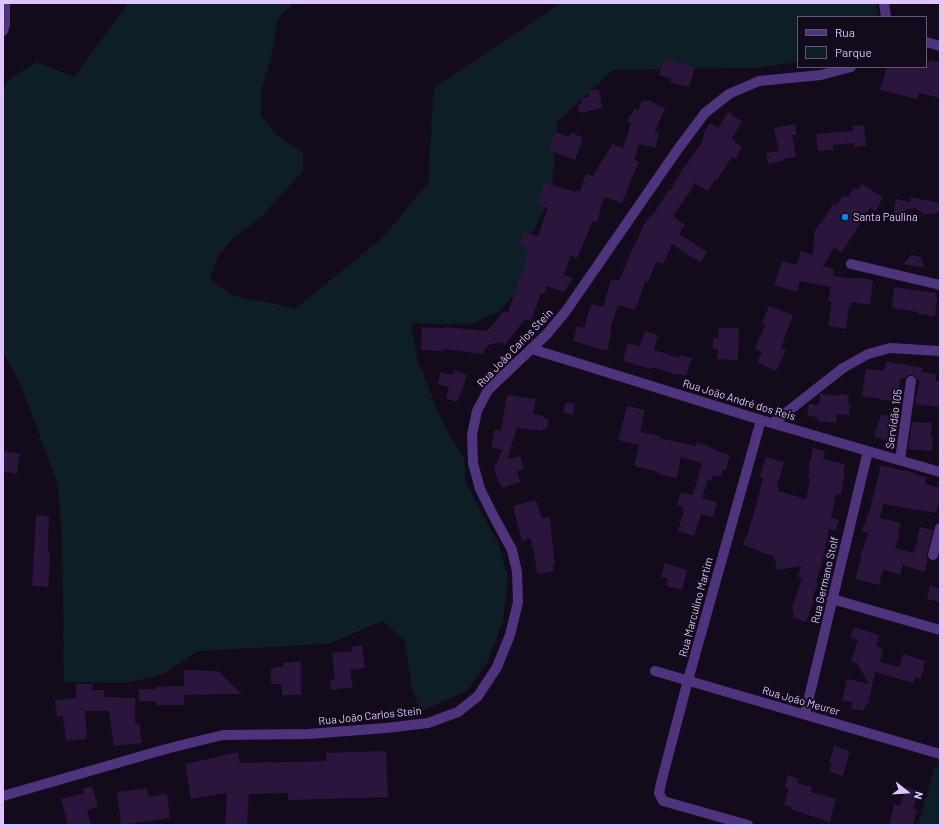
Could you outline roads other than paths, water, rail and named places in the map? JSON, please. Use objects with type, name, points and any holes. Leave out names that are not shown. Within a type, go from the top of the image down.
[{"type":"street","points":[[3,30],[5,25],[6,3]]},
{"type":"street","points":[[884,3],[886,16]]},
{"type":"street","points":[[927,42],[940,46]]},
{"type":"street","name":"Rua João Carlos Stein","points":[[3,796],[198,740],[223,735],[308,734],[428,723],[458,712],[478,696],[497,667],[510,635],[518,602],[517,572],[512,550],[480,489],[473,463],[472,435],[477,411],[488,390],[547,334],[566,311],[678,149],[705,113],[729,94],[759,82],[821,74],[847,68]]},
{"type":"street","points":[[851,264],[940,285]]},
{"type":"street","points":[[773,423],[843,368],[868,354],[890,348],[940,351]]},
{"type":"street","name":"Rua João André dos Reis","points":[[532,349],[761,420],[940,472]]},
{"type":"street","name":"Servidão 105","points":[[900,460],[911,381]]},
{"type":"street","name":"Rua Marculino Martim","points":[[748,825],[663,801],[659,793],[688,680],[761,420]]},
{"type":"street","name":"Rua Germano Stolf","points":[[805,714],[868,451]]},
{"type":"street","points":[[933,555],[940,528]]},
{"type":"street","points":[[832,599],[940,630]]},
{"type":"street","name":"Rua João Meurer","points":[[655,671],[940,754]]},
{"type":"place","name":"Santa Paulina","points":[[845,217]]}]
